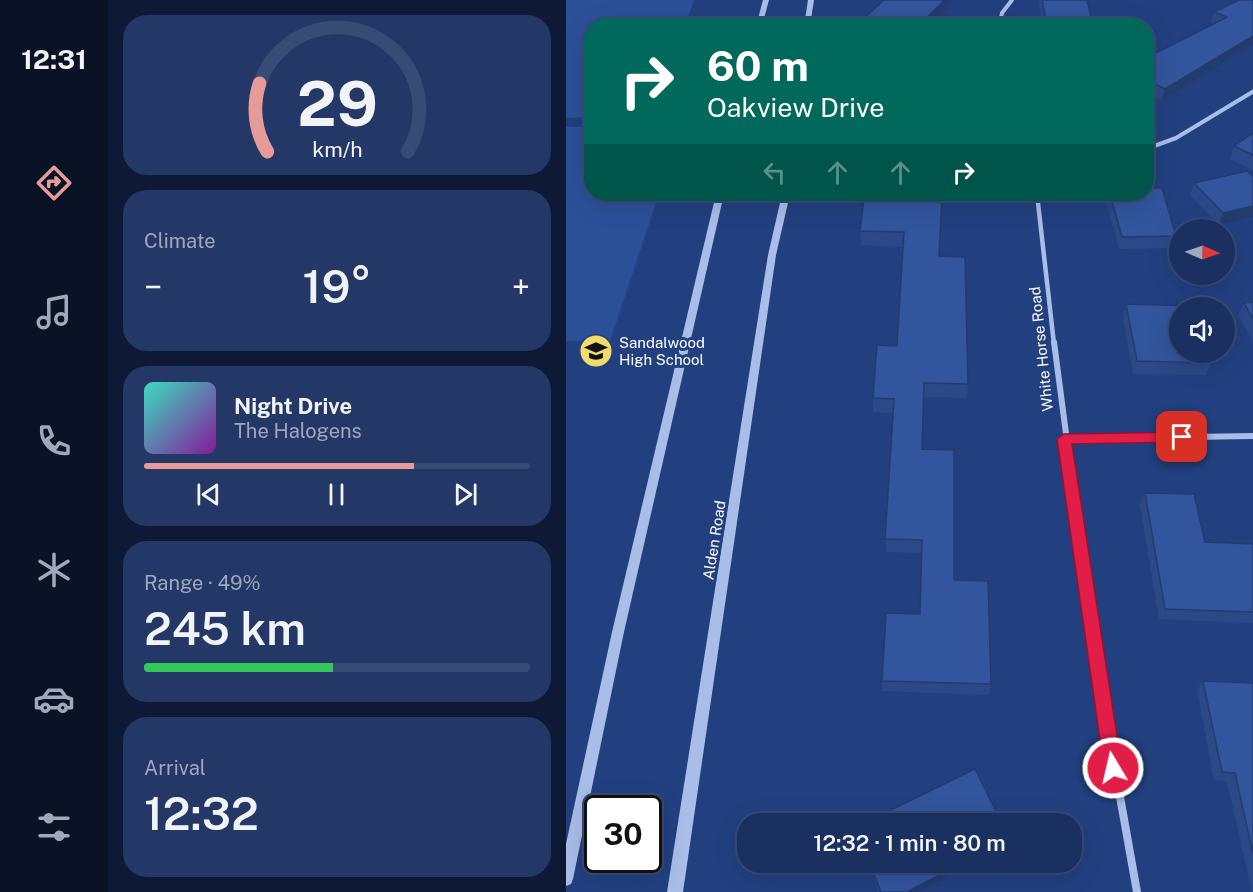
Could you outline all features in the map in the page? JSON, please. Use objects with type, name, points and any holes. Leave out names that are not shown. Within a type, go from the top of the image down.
[{"type":"street","points":[[761,18],[766,0]]},
{"type":"street","points":[[808,18],[811,0]]},
{"type":"street","points":[[1001,18],[1002,13],[1012,0]]},
{"type":"street","points":[[1154,146],[1176,138],[1253,91]]},
{"type":"street","points":[[566,879],[618,632],[718,201]]},
{"type":"street","name":"Alden Road","points":[[675,892],[772,255],[784,201]]},
{"type":"street","name":"White Horse Road","points":[[1038,201],[1064,439],[1117,791],[1137,892]]},
{"type":"street","points":[[1064,439],[1253,436]]},
{"type":"shaded area","points":[[566,0],[694,0],[688,18],[584,18],[584,117],[566,118]]},
{"type":"shaded area","points":[[566,127],[584,127],[584,201],[657,201],[610,341],[566,341]]},
{"type":"building","points":[[884,0],[945,0],[926,18],[864,18]]},
{"type":"building","points":[[1042,0],[1087,0],[1091,18],[1045,18]]},
{"type":"building","points":[[1239,0],[1253,0],[1253,36],[1165,89],[1154,84],[1154,54],[1227,17],[1214,12]]},
{"type":"building","points":[[1253,133],[1253,155],[1234,146]]},
{"type":"building","points":[[1247,171],[1253,177],[1253,206],[1223,213],[1194,183]]},
{"type":"building","points":[[1154,188],[1162,188],[1171,219],[1169,219],[1169,236],[1122,237],[1112,201],[1154,201]]},
{"type":"building","points":[[864,201],[942,201],[939,256],[965,257],[968,384],[924,383],[922,449],[954,450],[954,580],[988,581],[991,684],[882,681],[886,613],[920,614],[922,540],[885,539],[894,399],[873,398],[877,345],[897,346],[904,232],[860,231]]},
{"type":"building","points":[[1253,302],[1253,319],[1244,303]]},
{"type":"building","points":[[1126,304],[1169,305],[1169,362],[1137,361]]},
{"type":"building","points":[[1145,493],[1194,494],[1205,542],[1253,544],[1253,612],[1165,609]]},
{"type":"building","points":[[1203,681],[1253,683],[1253,854],[1235,773],[1222,772]]},
{"type":"building","points":[[975,769],[997,813],[885,813]]},
{"type":"building","points":[[873,873],[943,873],[907,892],[881,892]]},
{"type":"place","name":"Sandalwood High School","points":[[596,351]]},
{"type":"route","points":[[1113,768],[1064,439],[1182,437]]}]
